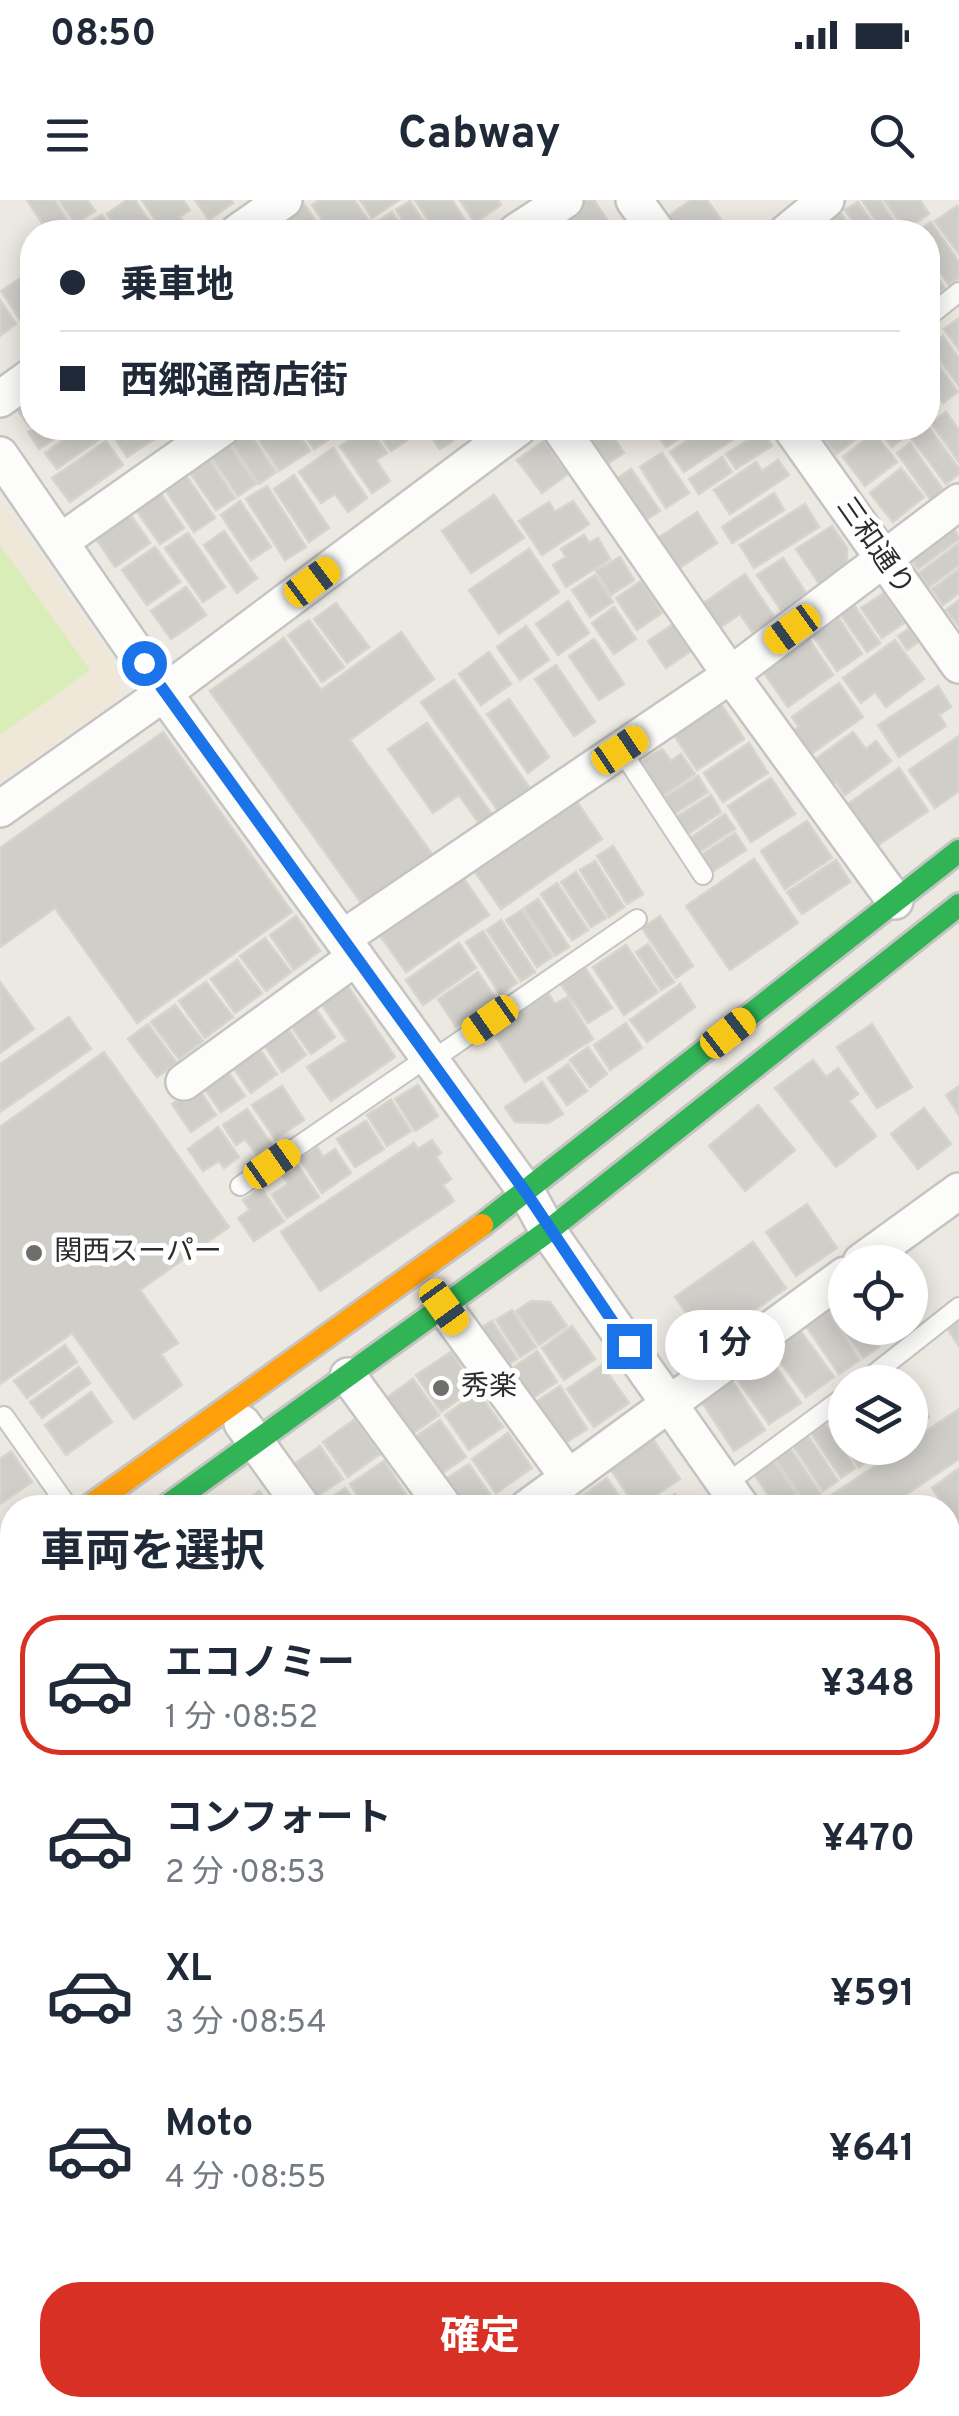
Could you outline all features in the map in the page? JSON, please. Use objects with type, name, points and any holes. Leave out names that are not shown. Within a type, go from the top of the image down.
[{"type":"street","points":[[255,220],[284,200]]},
{"type":"street","points":[[534,220],[564,200]]},
{"type":"street","points":[[802,220],[826,200]]},
{"type":"street","points":[[60,542],[205,440]]},
{"type":"street","points":[[0,810],[164,693],[502,440]]},
{"type":"street","points":[[568,440],[730,674],[895,901]]},
{"type":"street","name":"三和通り","points":[[799,440],[959,665]]},
{"type":"street","points":[[0,455],[164,693],[527,1194],[548,1231],[733,1495]]},
{"type":"street","points":[[184,1082],[349,947],[884,562],[959,502]]},
{"type":"street","points":[[105,1495],[527,1194],[959,850]]},
{"type":"street","points":[[182,1495],[548,1231],[959,906]]},
{"type":"street","points":[[884,1245],[959,1190]]},
{"type":"street","points":[[544,1495],[828,1287]]},
{"type":"street","points":[[444,1307],[568,1477]]},
{"type":"street","points":[[348,1376],[435,1495]]},
{"type":"street","points":[[230,1407],[294,1495]]},
{"type":"lane","points":[[620,750],[703,874]]},
{"type":"lane","points":[[240,1186],[637,919]]},
{"type":"lane","points":[[886,1365],[959,1307]]},
{"type":"lane","points":[[735,1495],[828,1411]]},
{"type":"lane","points":[[4,1416],[59,1495]]},
{"type":"shaded area","points":[[0,501],[120,670],[117,700],[0,782]]},
{"type":"green space","points":[[0,545],[90,670],[0,735]]},
{"type":"building","points":[[27,200],[55,200],[68,220],[40,220]]},
{"type":"building","points":[[59,200],[87,200],[95,211],[81,220],[72,220]]},
{"type":"building","points":[[127,200],[135,200],[149,220],[111,220],[107,214]]},
{"type":"building","points":[[142,200],[183,200],[190,210],[180,217],[182,220],[155,220]]},
{"type":"building","points":[[195,200],[231,200],[233,203],[209,220]]},
{"type":"building","points":[[320,200],[354,200],[368,220],[323,220],[312,205]]},
{"type":"building","points":[[360,200],[399,200],[372,218]]},
{"type":"building","points":[[415,200],[452,200],[464,220],[428,220]]},
{"type":"building","points":[[460,200],[498,200],[501,205],[473,220]]},
{"type":"building","points":[[584,200],[594,200],[607,220],[565,220],[561,215]]},
{"type":"building","points":[[691,200],[707,200],[721,220],[669,220],[667,217]]},
{"type":"building","points":[[862,200],[880,200],[893,220],[875,220]]},
{"type":"building","points":[[884,200],[920,200],[929,214],[920,220],[898,220]]},
{"type":"building","points":[[410,201],[422,220],[402,220],[396,210]]},
{"type":"building","points":[[858,202],[871,220],[852,220],[845,210]]},
{"type":"building","points":[[304,204],[315,220],[281,220]]},
{"type":"building","points":[[957,206],[959,209],[959,254],[940,228],[940,220],[936,220]]},
{"type":"building","points":[[392,212],[397,220],[380,220]]},
{"type":"building","points":[[840,212],[846,220],[828,220]]},
{"type":"building","points":[[940,235],[959,262],[959,278],[949,285],[940,272]]},
{"type":"building","points":[[20,278],[20,320],[1,291]]},
{"type":"building","points":[[0,300],[16,324],[0,336]]},
{"type":"building","points":[[959,318],[959,350],[944,329]]},
{"type":"building","points":[[943,336],[959,358],[959,386],[940,361]]},
{"type":"building","points":[[940,367],[958,392],[943,403],[940,399]]},
{"type":"building","points":[[946,412],[959,430],[959,462],[940,436],[940,416]]},
{"type":"building","points":[[33,440],[52,440],[39,449]]},
{"type":"building","points":[[64,440],[98,440],[57,469],[45,453]]},
{"type":"building","points":[[116,440],[153,440],[127,457]]},
{"type":"building","points":[[254,440],[276,472],[259,484],[231,442]]},
{"type":"building","points":[[259,440],[302,440],[310,451],[279,471]]},
{"type":"building","points":[[308,440],[328,440],[314,449]]},
{"type":"building","points":[[350,440],[378,440],[387,453],[376,460],[390,481],[372,493],[340,446]]},
{"type":"building","points":[[383,440],[407,440],[391,451]]},
{"type":"building","points":[[434,440],[452,440],[453,441],[440,449]]},
{"type":"building","points":[[575,440],[615,440],[624,453],[596,471]]},
{"type":"building","points":[[688,440],[732,440],[684,472],[670,452]]},
{"type":"building","points":[[749,440],[768,440],[772,446],[736,469],[726,454]]},
{"type":"building","points":[[825,440],[854,440],[836,454]]},
{"type":"building","points":[[865,440],[880,440],[897,462],[865,486],[843,457]]},
{"type":"building","points":[[913,440],[938,440],[959,469],[959,474],[946,484]]},
{"type":"building","points":[[106,441],[123,465],[70,502],[52,478]]},
{"type":"building","points":[[544,441],[568,474],[542,493],[517,460]]},
{"type":"building","points":[[228,443],[256,484],[238,496],[210,455]]},
{"type":"building","points":[[910,443],[948,497],[935,506],[897,453]]},
{"type":"building","points":[[333,448],[367,498],[348,512],[335,494],[321,503],[299,472]]},
{"type":"building","points":[[662,453],[689,493],[666,508],[640,467]]},
{"type":"building","points":[[208,457],[235,498],[216,510],[188,470]]},
{"type":"building","points":[[722,457],[732,472],[699,494],[689,479]]},
{"type":"building","points":[[778,460],[789,475],[730,514],[714,490],[756,462],[762,471]]},
{"type":"building","points":[[901,468],[924,497],[893,522],[870,493]]},
{"type":"building","points":[[631,469],[660,511],[636,526],[608,485]]},
{"type":"building","points":[[185,474],[215,518],[194,532],[164,488]]},
{"type":"building","points":[[294,475],[329,528],[309,542],[274,489]]},
{"type":"building","points":[[267,486],[306,547],[285,560],[246,499]]},
{"type":"building","points":[[159,491],[184,528],[160,544],[134,507]]},
{"type":"building","points":[[774,493],[784,510],[732,543],[722,527]]},
{"type":"building","points":[[494,495],[524,538],[471,573],[442,531]]},
{"type":"building","points":[[240,501],[271,547],[251,560],[221,515]]},
{"type":"building","points":[[573,501],[589,524],[542,555],[519,521],[549,502],[555,512]]},
{"type":"building","points":[[805,504],[819,527],[754,568],[740,545]]},
{"type":"building","points":[[127,510],[150,543],[115,567],[93,534]]},
{"type":"building","points":[[697,512],[717,543],[672,573],[652,542]]},
{"type":"building","points":[[952,523],[959,539],[918,569],[908,556]]},
{"type":"building","points":[[832,526],[847,548],[847,566],[820,585],[796,549]]},
{"type":"building","points":[[224,531],[257,578],[237,593],[204,545]]},
{"type":"building","points":[[188,533],[225,587],[203,602],[165,548]]},
{"type":"building","points":[[584,535],[589,543],[598,538],[610,559],[566,587],[553,565],[566,557],[561,549]]},
{"type":"building","points":[[959,543],[959,565],[929,587],[919,573]]},
{"type":"building","points":[[155,547],[180,582],[147,605],[122,570]]},
{"type":"building","points":[[529,549],[559,592],[499,634],[469,590]]},
{"type":"building","points":[[620,557],[634,580],[611,595],[596,571]]},
{"type":"building","points":[[783,558],[806,593],[781,610],[757,575]]},
{"type":"building","points":[[959,569],[959,593],[943,605],[932,589]]},
{"type":"building","points":[[745,574],[775,618],[753,633],[740,614],[715,631],[698,607]]},
{"type":"building","points":[[595,575],[613,602],[590,617],[572,590]]},
{"type":"building","points":[[641,581],[662,613],[637,630],[616,598]]},
{"type":"building","points":[[186,587],[206,615],[171,639],[151,611]]},
{"type":"building","points":[[884,593],[904,623],[882,638],[861,608]]},
{"type":"building","points":[[959,600],[959,626],[946,610]]},
{"type":"building","points":[[568,601],[589,633],[558,655],[536,624]]},
{"type":"building","points":[[851,601],[880,643],[867,652],[838,611]]},
{"type":"building","points":[[336,603],[369,647],[347,663],[314,619]]},
{"type":"building","points":[[614,607],[636,639],[614,654],[592,623]]},
{"type":"building","points":[[837,616],[862,654],[837,671],[811,633]]},
{"type":"building","points":[[309,620],[344,667],[322,682],[288,635]]},
{"type":"building","points":[[676,622],[694,649],[666,668],[648,641]]},
{"type":"building","points":[[526,626],[549,660],[520,680],[497,647]]},
{"type":"building","points":[[909,629],[918,642],[907,650],[898,636]]},
{"type":"building","points":[[401,632],[434,679],[350,740],[432,854],[362,904],[210,691],[284,638],[321,690]]},
{"type":"building","points":[[807,636],[833,675],[788,707],[761,669]]},
{"type":"building","points":[[594,639],[624,684],[599,700],[569,656]]},
{"type":"building","points":[[895,640],[924,679],[886,707],[875,692],[861,703],[843,678]]},
{"type":"building","points":[[489,652],[511,684],[481,705],[459,674]]},
{"type":"building","points":[[556,665],[595,722],[574,736],[535,679]]},
{"type":"building","points":[[454,680],[531,790],[499,812],[421,702]]},
{"type":"building","points":[[839,683],[863,717],[804,759],[787,735],[799,727],[792,717]]},
{"type":"building","points":[[938,686],[951,707],[939,715],[946,726],[899,757],[878,725]]},
{"type":"building","points":[[509,699],[549,757],[528,773],[487,714]]},
{"type":"building","points":[[721,704],[744,739],[697,770],[674,735]]},
{"type":"building","points":[[427,723],[493,816],[480,825],[459,795],[433,813],[388,749]]},
{"type":"building","points":[[163,732],[292,912],[137,1023],[55,908],[0,947],[0,848]]},
{"type":"building","points":[[853,732],[866,749],[876,741],[891,761],[845,795],[836,782],[825,791],[806,766]]},
{"type":"building","points":[[959,736],[959,791],[935,808],[909,770]]},
{"type":"building","points":[[749,743],[768,773],[723,802],[704,773]]},
{"type":"building","points":[[662,749],[671,761],[681,754],[695,774],[662,796],[640,763]]},
{"type":"building","points":[[899,768],[928,811],[871,850],[842,808]]},
{"type":"building","points":[[698,776],[708,792],[674,814],[664,798]]},
{"type":"building","points":[[771,778],[795,814],[751,842],[728,806]]},
{"type":"building","points":[[711,795],[721,812],[688,834],[676,817]]},
{"type":"building","points":[[577,802],[602,839],[501,909],[475,872]]},
{"type":"building","points":[[725,814],[735,829],[699,852],[690,838]]},
{"type":"building","points":[[807,821],[832,858],[785,889],[761,851]]},
{"type":"building","points":[[735,833],[746,850],[712,872],[701,855]]},
{"type":"building","points":[[613,846],[643,894],[627,904],[597,856]]},
{"type":"building","points":[[754,859],[798,923],[730,970],[686,906]]},
{"type":"building","points":[[836,860],[850,882],[802,914],[787,892]]},
{"type":"building","points":[[595,861],[624,907],[609,917],[580,870]]},
{"type":"building","points":[[576,872],[606,918],[591,927],[561,882]]},
{"type":"building","points":[[462,876],[489,915],[406,972],[379,934]]},
{"type":"building","points":[[557,883],[588,930],[572,940],[541,894]]},
{"type":"building","points":[[538,899],[569,947],[555,956],[524,908]]},
{"type":"building","points":[[522,910],[552,957],[537,967],[506,920]]},
{"type":"building","points":[[296,916],[320,951],[294,970],[270,935]]},
{"type":"building","points":[[660,916],[693,966],[676,978],[642,928]]},
{"type":"building","points":[[501,920],[535,972],[521,981],[487,930]]},
{"type":"building","points":[[483,931],[517,983],[500,994],[466,942]]},
{"type":"building","points":[[265,938],[291,972],[266,991],[240,956]]},
{"type":"building","points":[[459,943],[476,968],[423,1005],[406,980]]},
{"type":"building","points":[[648,944],[674,982],[661,990],[636,952]]},
{"type":"building","points":[[626,945],[658,992],[624,1015],[593,967]]},
{"type":"building","points":[[237,960],[262,993],[235,1013],[211,979]]},
{"type":"building","points":[[585,968],[612,1008],[588,1023],[561,984]]},
{"type":"building","points":[[478,972],[496,1000],[456,1027],[438,999]]},
{"type":"building","points":[[0,982],[34,1029],[0,1053]]},
{"type":"building","points":[[206,982],[233,1017],[205,1038],[179,1001]]},
{"type":"building","points":[[345,982],[395,1057],[331,1101],[307,1067],[347,1041],[319,1000]]},
{"type":"building","points":[[680,984],[695,1007],[647,1042],[630,1020]]},
{"type":"building","points":[[548,993],[555,1004],[567,997],[593,1039],[525,1082],[491,1029]]},
{"type":"building","points":[[175,1005],[203,1041],[179,1059],[151,1022]]},
{"type":"building","points":[[313,1005],[335,1037],[311,1054],[288,1022]]},
{"type":"building","points":[[69,1017],[91,1049],[0,1112],[0,1064]]},
{"type":"building","points":[[284,1023],[306,1055],[282,1072],[261,1040]]},
{"type":"building","points":[[626,1023],[642,1048],[610,1070],[594,1045]]},
{"type":"building","points":[[148,1024],[177,1063],[157,1077],[128,1039]]},
{"type":"building","points":[[872,1024],[912,1087],[877,1108],[837,1047]]},
{"type":"building","points":[[256,1044],[277,1074],[251,1093],[230,1063]]},
{"type":"building","points":[[588,1047],[607,1074],[590,1087],[570,1060]]},
{"type":"building","points":[[104,1052],[229,1227],[140,1290],[178,1343],[161,1354],[182,1385],[134,1419],[72,1333],[0,1384],[0,1127]]},
{"type":"building","points":[[813,1060],[826,1077],[838,1068],[858,1094],[849,1101],[876,1136],[836,1167],[775,1088]]},
{"type":"building","points":[[568,1064],[587,1091],[567,1105],[548,1078]]},
{"type":"building","points":[[224,1066],[245,1096],[221,1112],[200,1082]]},
{"type":"building","points":[[542,1082],[563,1114],[548,1123],[515,1122],[505,1107]]},
{"type":"building","points":[[418,1085],[438,1116],[415,1131],[395,1099]]},
{"type":"building","points":[[282,1086],[304,1120],[275,1139],[252,1105]]},
{"type":"building","points":[[959,1086],[959,1115],[946,1095]]},
{"type":"building","points":[[198,1088],[216,1115],[191,1132],[172,1104]]},
{"type":"building","points":[[391,1100],[411,1131],[387,1146],[367,1115]]},
{"type":"building","points":[[758,1105],[795,1150],[745,1191],[709,1146]]},
{"type":"building","points":[[924,1108],[951,1144],[918,1169],[891,1134]]},
{"type":"building","points":[[247,1109],[272,1145],[257,1155],[245,1139],[236,1145],[223,1125]]},
{"type":"building","points":[[366,1121],[384,1149],[355,1167],[337,1139]]},
{"type":"building","points":[[218,1127],[239,1157],[224,1168],[219,1161],[203,1171],[188,1149]]},
{"type":"building","points":[[432,1140],[441,1153],[436,1157],[451,1179],[443,1185],[454,1201],[320,1291],[281,1232],[414,1143],[418,1149]]},
{"type":"building","points":[[317,1147],[323,1157],[335,1149],[351,1173],[322,1193],[299,1158]]},
{"type":"building","points":[[298,1165],[319,1197],[287,1218],[272,1195],[288,1184],[282,1175]]},
{"type":"building","points":[[261,1188],[284,1221],[254,1241],[238,1218],[250,1210],[243,1200]]},
{"type":"building","points":[[807,1204],[835,1245],[828,1245],[828,1254],[796,1276],[766,1232]]},
{"type":"building","points":[[753,1242],[786,1288],[708,1343],[675,1297]]},
{"type":"building","points":[[531,1301],[550,1302],[567,1326],[539,1345],[516,1311]]},
{"type":"building","points":[[825,1308],[828,1345],[850,1345],[860,1360],[852,1365],[833,1365],[804,1323]]},
{"type":"building","points":[[512,1310],[536,1347],[520,1357],[496,1320]]},
{"type":"building","points":[[959,1316],[959,1346],[945,1325]]},
{"type":"building","points":[[492,1321],[517,1359],[499,1371],[474,1332]]},
{"type":"building","points":[[572,1326],[595,1359],[564,1380],[542,1348]]},
{"type":"building","points":[[799,1329],[828,1369],[828,1381],[806,1397],[771,1349]]},
{"type":"building","points":[[65,1345],[77,1362],[27,1398],[14,1381]]},
{"type":"building","points":[[854,1345],[878,1345],[879,1347],[863,1358]]},
{"type":"building","points":[[537,1351],[557,1382],[525,1403],[505,1373]]},
{"type":"building","points":[[451,1352],[475,1388],[441,1412],[416,1375]]},
{"type":"building","points":[[766,1353],[801,1403],[769,1424],[734,1375]]},
{"type":"building","points":[[602,1365],[629,1403],[594,1427],[567,1389]]},
{"type":"building","points":[[79,1367],[90,1383],[42,1418],[30,1402]]},
{"type":"building","points":[[413,1379],[439,1415],[408,1437],[382,1401]]},
{"type":"building","points":[[731,1379],[765,1430],[734,1451],[700,1399]]},
{"type":"building","points":[[560,1386],[587,1429],[557,1448],[530,1406]]},
{"type":"building","points":[[91,1392],[112,1422],[66,1455],[45,1425]]},
{"type":"building","points":[[478,1392],[503,1427],[469,1450],[445,1415]]},
{"type":"building","points":[[959,1409],[959,1459],[905,1495],[832,1495],[876,1465],[928,1465],[928,1430]]},
{"type":"building","points":[[355,1419],[380,1454],[348,1477],[323,1442]]},
{"type":"building","points":[[440,1420],[466,1457],[435,1478],[409,1441]]},
{"type":"building","points":[[825,1424],[828,1428],[828,1458],[811,1433]]},
{"type":"building","points":[[508,1433],[532,1468],[496,1493],[472,1459]]},
{"type":"building","points":[[650,1435],[680,1479],[656,1495],[628,1495],[607,1464]]},
{"type":"building","points":[[808,1436],[838,1481],[823,1491],[793,1446]]},
{"type":"building","points":[[320,1446],[343,1479],[319,1495],[304,1495],[287,1469]]},
{"type":"building","points":[[790,1448],[821,1494],[800,1495],[775,1458]]},
{"type":"building","points":[[11,1451],[32,1482],[13,1495],[0,1495],[0,1459]]},
{"type":"building","points":[[384,1461],[406,1495],[357,1495],[350,1484]]},
{"type":"building","points":[[774,1461],[797,1495],[768,1495],[754,1474]]},
{"type":"building","points":[[469,1464],[490,1495],[445,1495],[438,1484]]},
{"type":"building","points":[[832,1465],[853,1465],[855,1468],[841,1478]]},
{"type":"building","points":[[958,1469],[959,1495],[937,1495],[932,1488]]},
{"type":"building","points":[[607,1478],[618,1495],[583,1495]]},
{"type":"traffic: fast","points":[[482,1225],[959,851]]},
{"type":"traffic: fast","points":[[182,1495],[548,1231],[959,905]]},
{"type":"traffic: slow","points":[[105,1495],[482,1225]]},
{"type":"place","name":"関西スーパー","points":[[34,1253]]},
{"type":"place","name":"秀楽","points":[[441,1388]]},
{"type":"route","points":[[144,663],[527,1194],[548,1231],[629,1346]]}]
